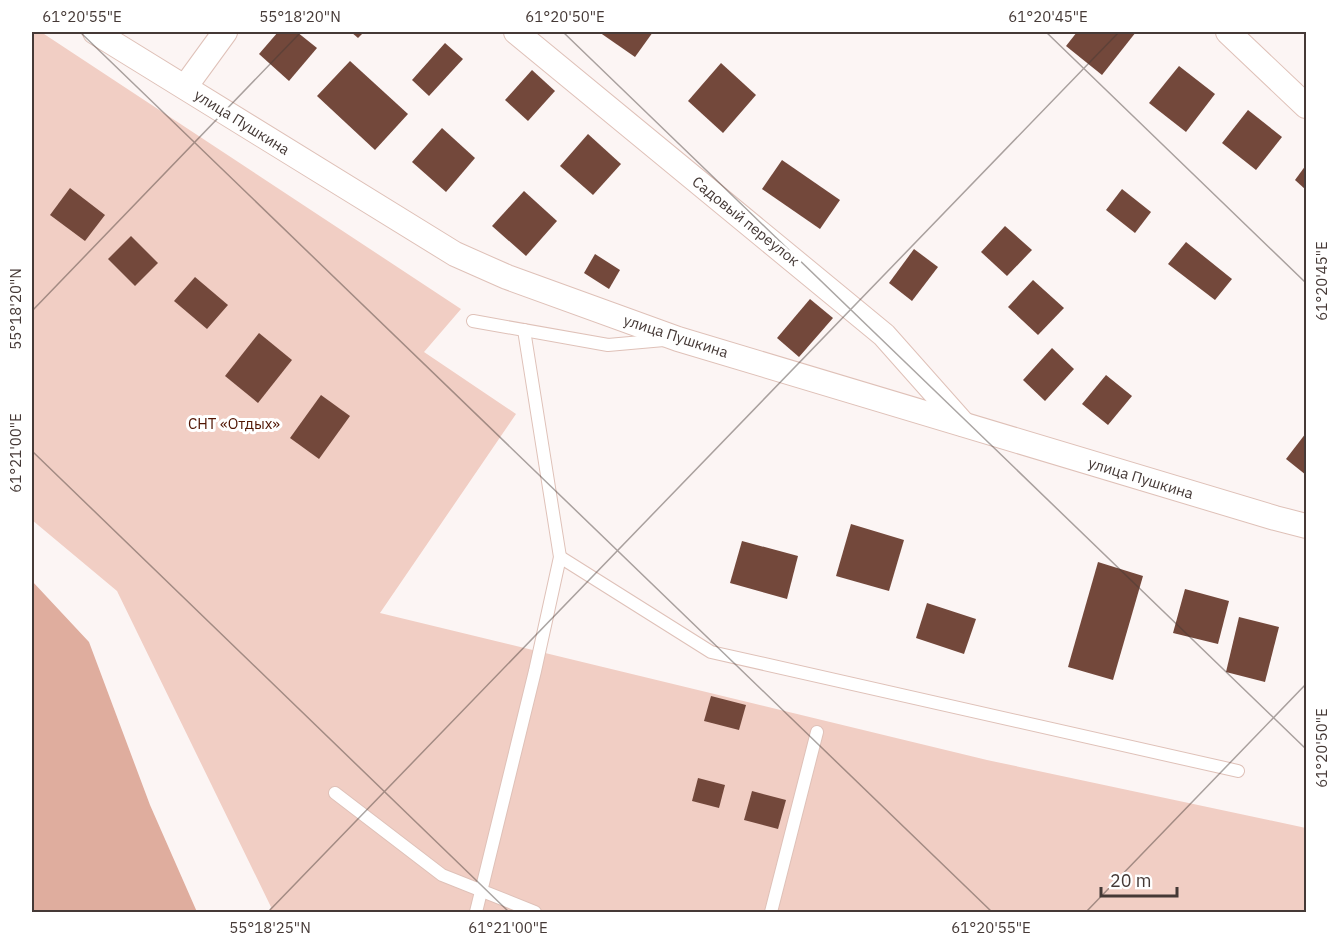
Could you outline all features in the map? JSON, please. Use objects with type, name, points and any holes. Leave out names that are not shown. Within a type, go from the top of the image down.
[{"type":"street","name":"улица Пушкина","points":[[96,32],[455,254],[507,277],[678,339],[1306,526]]},
{"type":"street","points":[[185,87],[225,32]]},
{"type":"street","name":"Садовый переулок","points":[[516,32],[884,334],[963,424]]},
{"type":"street","points":[[1228,32],[1306,106]]},
{"type":"lane","points":[[473,321],[608,345],[678,339]]},
{"type":"lane","points":[[476,912],[535,671],[560,557],[524,330]]},
{"type":"lane","points":[[560,557],[711,652],[1238,771]]},
{"type":"lane","points":[[771,912],[817,732]]},
{"type":"lane","points":[[335,793],[442,875],[535,912]]},
{"type":"green space","name":"СНТ «Отдых»","points":[[32,32],[41,32],[461,309],[424,352],[516,414],[380,613],[987,760],[1306,828],[1306,912],[269,912],[271,907],[117,591],[32,520]]},
{"type":"shaded area","points":[[32,581],[89,642],[150,805],[197,912],[32,912]]},
{"type":"building","points":[[278,32],[297,32],[317,48],[289,81],[259,54]]},
{"type":"building","points":[[351,32],[364,32],[358,38]]},
{"type":"building","points":[[599,32],[653,32],[635,57]]},
{"type":"building","points":[[1077,32],[1136,32],[1102,75],[1066,46]]},
{"type":"building","points":[[445,43],[463,59],[429,96],[412,80]]},
{"type":"building","points":[[350,61],[408,114],[375,150],[317,96]]},
{"type":"building","points":[[721,63],[756,95],[723,133],[688,101]]},
{"type":"building","points":[[1179,66],[1215,94],[1186,132],[1149,103]]},
{"type":"building","points":[[532,70],[555,91],[528,121],[505,100]]},
{"type":"building","points":[[1248,110],[1282,137],[1256,170],[1222,143]]},
{"type":"building","points":[[442,128],[475,158],[446,192],[412,162]]},
{"type":"building","points":[[588,134],[621,164],[593,195],[560,166]]},
{"type":"building","points":[[782,160],[840,200],[820,229],[762,189]]},
{"type":"building","points":[[1306,165],[1306,190],[1295,180]]},
{"type":"building","points":[[70,188],[105,215],[85,241],[50,215]]},
{"type":"building","points":[[1122,189],[1151,212],[1135,233],[1106,210]]},
{"type":"building","points":[[524,191],[557,221],[526,256],[492,226]]},
{"type":"building","points":[[1005,226],[1032,250],[1007,276],[981,252]]},
{"type":"building","points":[[131,236],[158,263],[135,286],[108,259]]},
{"type":"building","points":[[1186,242],[1232,279],[1215,300],[1168,264]]},
{"type":"building","points":[[914,249],[938,267],[912,301],[889,283]]},
{"type":"building","points":[[595,254],[620,270],[609,289],[584,273]]},
{"type":"building","points":[[195,277],[228,305],[207,329],[174,301]]},
{"type":"building","points":[[1033,280],[1064,308],[1038,335],[1008,307]]},
{"type":"building","points":[[810,299],[833,318],[799,357],[777,338]]},
{"type":"building","points":[[259,333],[292,360],[258,403],[225,376]]},
{"type":"building","points":[[1052,348],[1074,369],[1045,401],[1023,380]]},
{"type":"building","points":[[1106,375],[1132,396],[1108,425],[1082,404]]},
{"type":"building","points":[[321,395],[350,416],[319,459],[290,438]]},
{"type":"building","points":[[1306,433],[1306,475],[1286,459]]},
{"type":"building","points":[[851,524],[904,540],[889,591],[836,576]]},
{"type":"building","points":[[742,541],[798,556],[787,599],[730,583]]},
{"type":"building","points":[[1098,562],[1143,576],[1113,680],[1068,667]]},
{"type":"building","points":[[1185,589],[1229,601],[1218,644],[1173,633]]},
{"type":"building","points":[[927,603],[976,619],[964,654],[916,638]]},
{"type":"building","points":[[1239,617],[1279,627],[1265,682],[1226,672]]},
{"type":"building","points":[[711,696],[746,705],[739,730],[704,721]]},
{"type":"building","points":[[698,778],[725,785],[719,808],[692,801]]},
{"type":"building","points":[[752,791],[786,800],[778,829],[744,820]]}]
